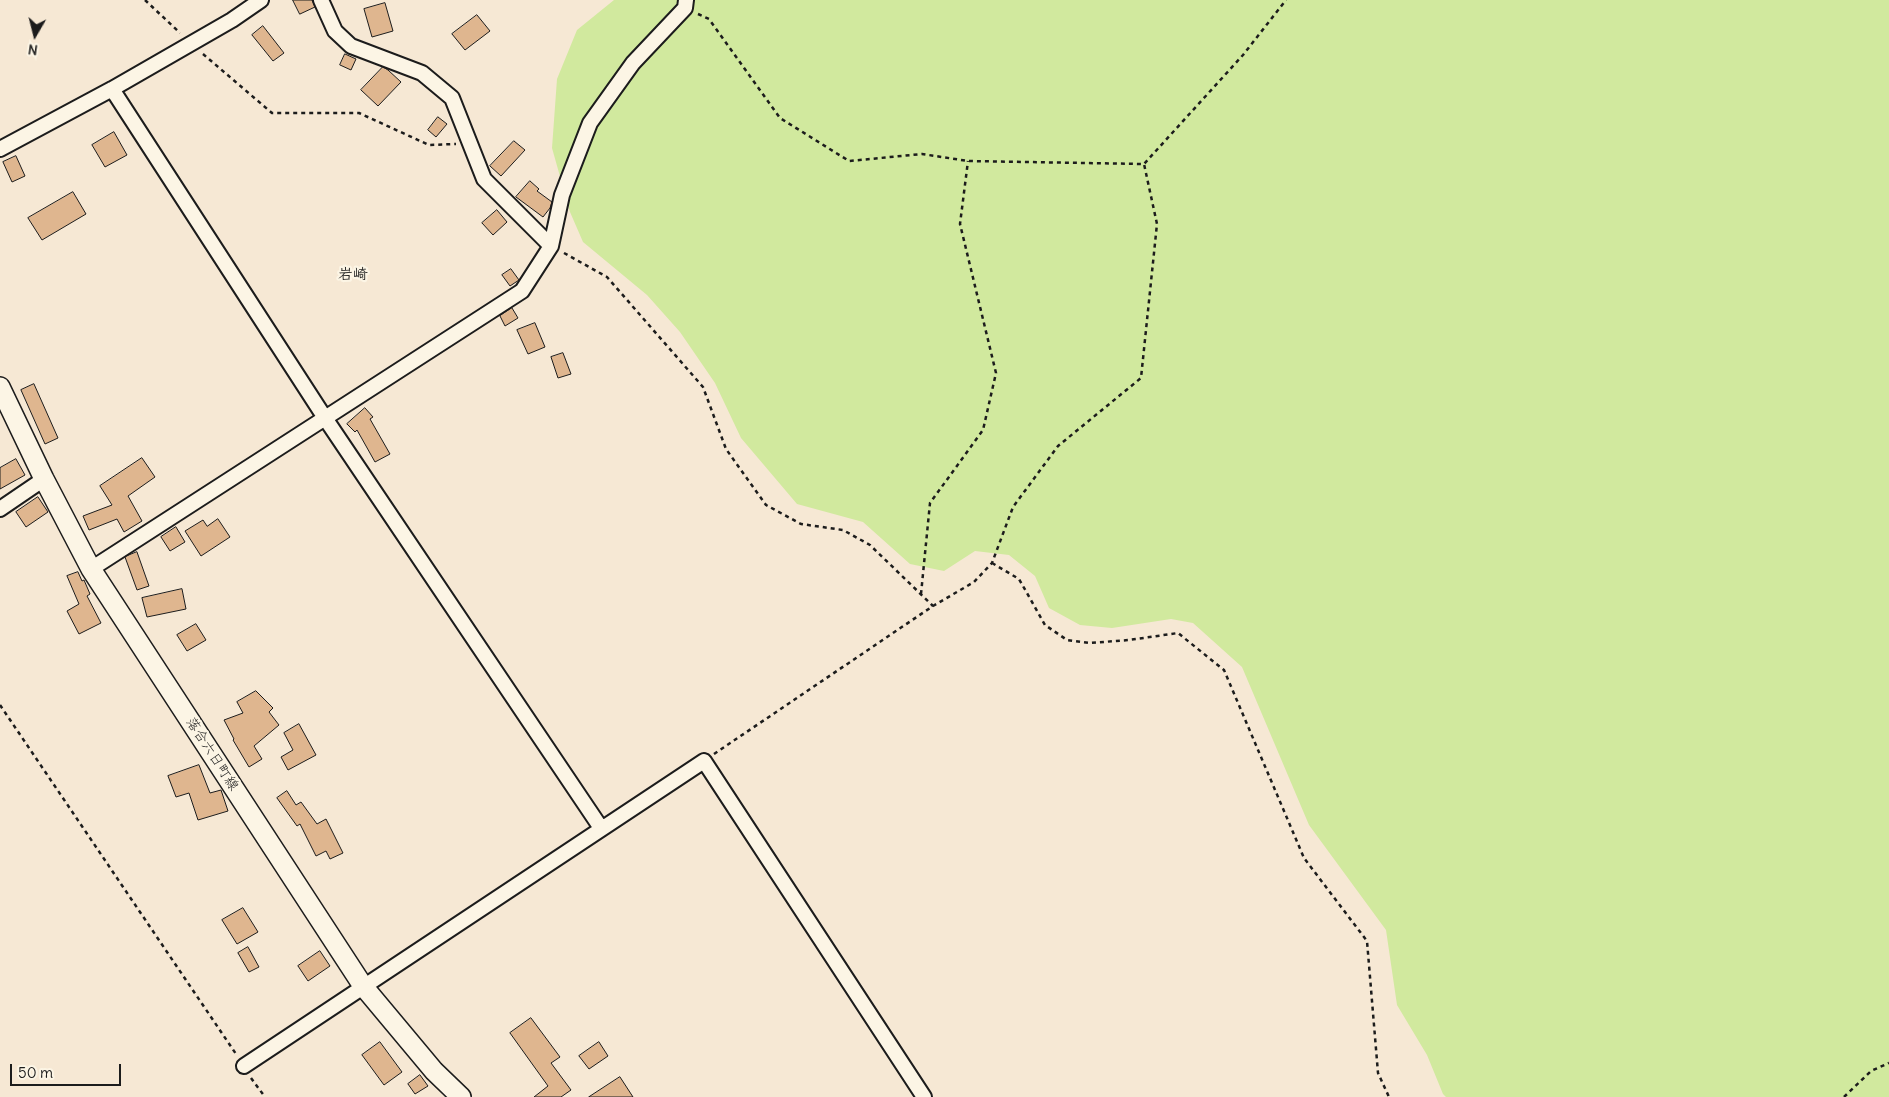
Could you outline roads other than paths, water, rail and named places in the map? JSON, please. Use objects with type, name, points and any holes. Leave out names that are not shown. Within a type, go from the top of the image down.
[{"type":"main road","name":"落合六日町線","points":[[0,387],[44,479],[91,569],[363,986],[434,1071],[461,1097]]},
{"type":"street","points":[[0,149],[112,89],[232,20],[261,0]]},
{"type":"street","points":[[321,0],[335,31],[351,46],[422,73],[452,98],[484,179],[551,246]]},
{"type":"street","points":[[91,569],[522,291],[551,246],[562,195],[590,123],[633,63],[686,4]]},
{"type":"street","points":[[112,89],[325,418],[601,828]]},
{"type":"street","points":[[0,510],[44,479]]},
{"type":"street","points":[[244,1066],[704,760],[924,1097]]},
{"type":"district","name":"岩崎","points":[[353,275]]}]
